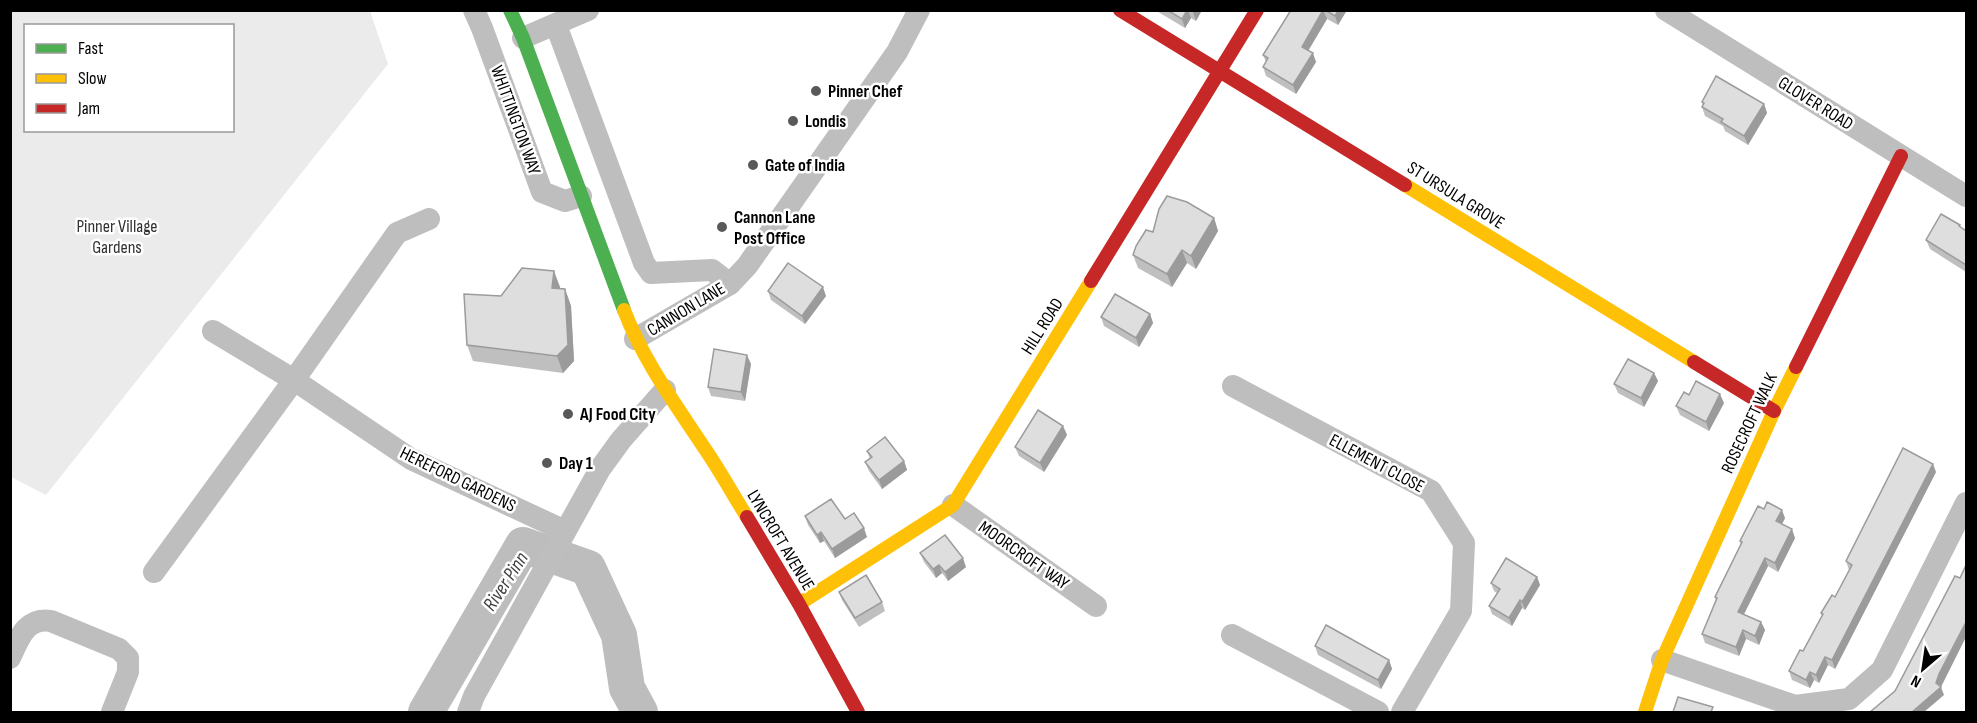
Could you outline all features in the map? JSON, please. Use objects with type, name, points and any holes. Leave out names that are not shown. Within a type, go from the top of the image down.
[{"type":"street","name":"WHITTINGTON WAY","points":[[474,10],[542,192],[565,201],[581,196]]},
{"type":"street","name":"WHITTINGTON WAY","points":[[510,10],[523,38],[635,339],[665,390]]},
{"type":"street","points":[[523,38],[588,10]]},
{"type":"street","name":"CANNON LANE","points":[[635,339],[730,284],[747,266],[897,52],[919,10]]},
{"type":"street","name":"ST URSULA GROVE","points":[[1120,10],[1773,411]]},
{"type":"street","name":"HILL ROAD","points":[[799,604],[953,505],[1257,10]]},
{"type":"street","name":"GLOVER ROAD","points":[[1666,10],[1966,196]]},
{"type":"street","points":[[556,25],[644,263],[651,273],[712,270],[730,284]]},
{"type":"street","name":"ROSECROFT WALK","points":[[1645,712],[1662,660],[1773,411],[1901,156]]},
{"type":"street","points":[[154,572],[294,380],[397,233],[429,219]]},
{"type":"street","name":"HEREFORD GARDENS","points":[[213,331],[294,380],[411,459],[561,538]]},
{"type":"street","name":"ELLEMENT CLOSE","points":[[1233,386],[1431,491],[1464,543],[1461,611],[1402,712]]},
{"type":"street","points":[[468,712],[474,696],[600,469],[621,440],[665,390]]},
{"type":"street","name":"LYNCROFT AVENUE","points":[[665,390],[705,448],[799,604],[858,712]]},
{"type":"street","points":[[1662,660],[1795,706],[1849,699],[1882,670],[1966,503]]},
{"type":"street","name":"MOORCROFT WAY","points":[[953,505],[1096,606]]},
{"type":"street","points":[[10,658],[21,633],[42,619],[119,649],[128,658],[128,672],[112,712]]},
{"type":"street","points":[[1232,635],[1378,712]]},
{"type":"green space","name":"Pinner Village Gardens","points":[[10,11],[370,11],[388,64],[46,495],[11,477]]},
{"type":"building","points":[[1167,10],[1187,10],[1182,19]]},
{"type":"building","points":[[1291,10],[1323,10],[1302,47],[1313,53],[1293,85],[1263,67],[1268,58],[1263,55]]},
{"type":"building","points":[[1325,10],[1338,10],[1335,16]]},
{"type":"building","points":[[1716,76],[1764,104],[1744,136],[1721,122],[1723,119],[1702,107],[1704,103],[1702,102]]},
{"type":"building","points":[[1167,196],[1187,202],[1214,218],[1191,256],[1182,250],[1167,274],[1133,255],[1146,230],[1153,232],[1159,209]]},
{"type":"building","points":[[1941,214],[1966,231],[1966,265],[1926,240]]},
{"type":"building","points":[[788,263],[823,287],[802,316],[768,291]]},
{"type":"building","points":[[522,268],[554,271],[552,288],[565,289],[568,345],[557,356],[467,345],[464,294],[501,296]]},
{"type":"building","points":[[1115,294],[1150,314],[1136,338],[1101,317]]},
{"type":"building","points":[[714,349],[747,355],[741,392],[708,387]]},
{"type":"building","points":[[1628,359],[1654,373],[1641,398],[1614,384]]},
{"type":"building","points":[[1696,381],[1720,394],[1706,422],[1676,406],[1684,392],[1689,395]]},
{"type":"building","points":[[1038,410],[1063,426],[1040,463],[1015,447]]},
{"type":"building","points":[[885,437],[904,461],[879,480],[865,462],[872,457],[867,451]]},
{"type":"building","points":[[1903,448],[1933,464],[1832,660],[1825,657],[1816,675],[1810,672],[1806,680],[1789,671],[1800,650],[1803,651],[1823,614],[1821,613],[1832,595],[1835,597],[1852,565],[1846,561]]},
{"type":"building","points":[[831,499],[845,519],[854,513],[864,528],[832,549],[821,532],[817,535],[805,516]]},
{"type":"building","points":[[1767,502],[1782,510],[1776,521],[1792,529],[1775,563],[1765,558],[1738,612],[1761,622],[1755,636],[1743,630],[1736,647],[1702,634],[1717,598],[1715,597],[1742,542],[1740,541],[1758,506],[1764,509]]},
{"type":"building","points":[[945,535],[963,558],[945,572],[939,565],[933,569],[920,553]]},
{"type":"building","points":[[1506,558],[1537,577],[1509,618],[1489,606],[1500,589],[1491,583]]},
{"type":"building","points":[[1966,565],[1966,622],[1939,674],[1936,683],[1941,687],[1912,712],[1870,712],[1895,691],[1955,576],[1960,578]]},
{"type":"building","points":[[866,575],[882,602],[855,618],[839,592]]},
{"type":"building","points":[[1326,625],[1389,660],[1378,680],[1315,646]]},
{"type":"building","points":[[1678,697],[1713,707],[1711,712],[1673,712]]},
{"type":"waterway","name":"River Pinn","points":[[426,712],[523,545],[588,568],[619,635],[627,688],[640,712]]},
{"type":"traffic: fast","points":[[510,10],[523,38],[624,310]]},
{"type":"traffic: slow","points":[[1405,185],[1694,362]]},
{"type":"traffic: slow","points":[[799,604],[953,505],[1091,281]]},
{"type":"traffic: slow","points":[[624,310],[640,346],[670,397],[715,463],[747,517]]},
{"type":"traffic: slow","points":[[1645,712],[1662,660],[1796,367]]},
{"type":"traffic: jam","points":[[1120,10],[1405,185]]},
{"type":"traffic: jam","points":[[1091,281],[1257,10]]},
{"type":"traffic: jam","points":[[1796,367],[1901,156]]},
{"type":"traffic: jam","points":[[1694,362],[1774,411]]},
{"type":"traffic: jam","points":[[747,517],[799,604],[858,712]]},
{"type":"place","name":"Pinner Chef","points":[[816,91]]},
{"type":"place","name":"Londis","points":[[793,121]]},
{"type":"place","name":"Gate of India","points":[[753,165]]},
{"type":"place","name":"Cannon Lane Post Office","points":[[722,227]]},
{"type":"place","name":"AJ Food City","points":[[568,414]]},
{"type":"place","name":"Day 1","points":[[547,463]]}]
